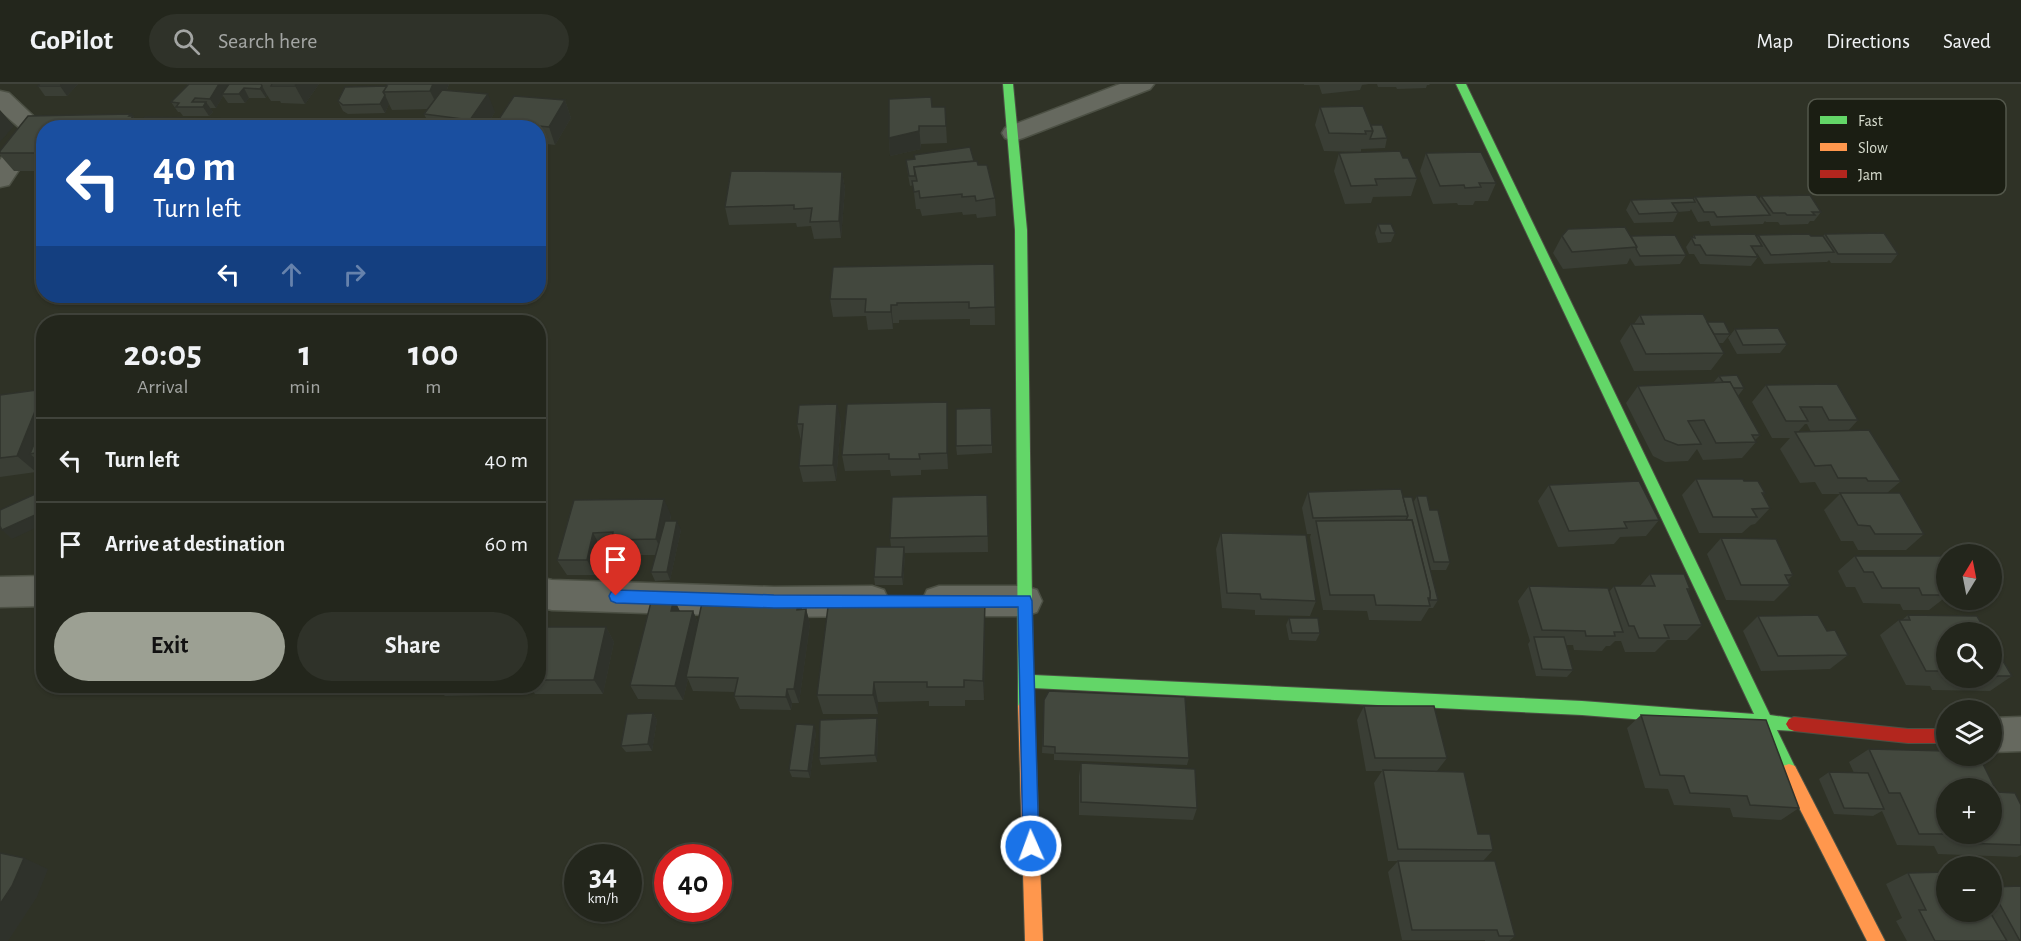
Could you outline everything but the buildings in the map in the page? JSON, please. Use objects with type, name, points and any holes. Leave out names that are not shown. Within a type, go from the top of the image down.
[{"type":"street","points":[[1008,84],[1021,230],[1025,681],[1034,941]]},
{"type":"street","points":[[1014,133],[1142,84]]},
{"type":"street","points":[[1461,84],[1551,279],[1644,466],[1812,820],[1876,941]]},
{"type":"street","points":[[0,98],[34,128],[0,179]]},
{"type":"street","points":[[0,592],[36,591]]},
{"type":"street","points":[[546,594],[774,602],[1025,601]]},
{"type":"street","points":[[1025,681],[1582,708],[1908,736],[1936,735]]},
{"type":"street","points":[[2002,735],[2021,734]]},
{"type":"traffic: fast","points":[[1008,84],[1021,230],[1026,706]]},
{"type":"traffic: fast","points":[[1461,84],[1789,771]]},
{"type":"traffic: fast","points":[[1025,681],[1582,708],[1794,724]]},
{"type":"traffic: slow","points":[[1026,706],[1034,941]]},
{"type":"traffic: slow","points":[[1789,771],[1876,941]]},
{"type":"traffic: jam","points":[[1794,724],[1908,736],[1936,736]]},
{"type":"route","points":[[616,596],[774,602],[1025,601],[1025,681],[1031,846]]}]
